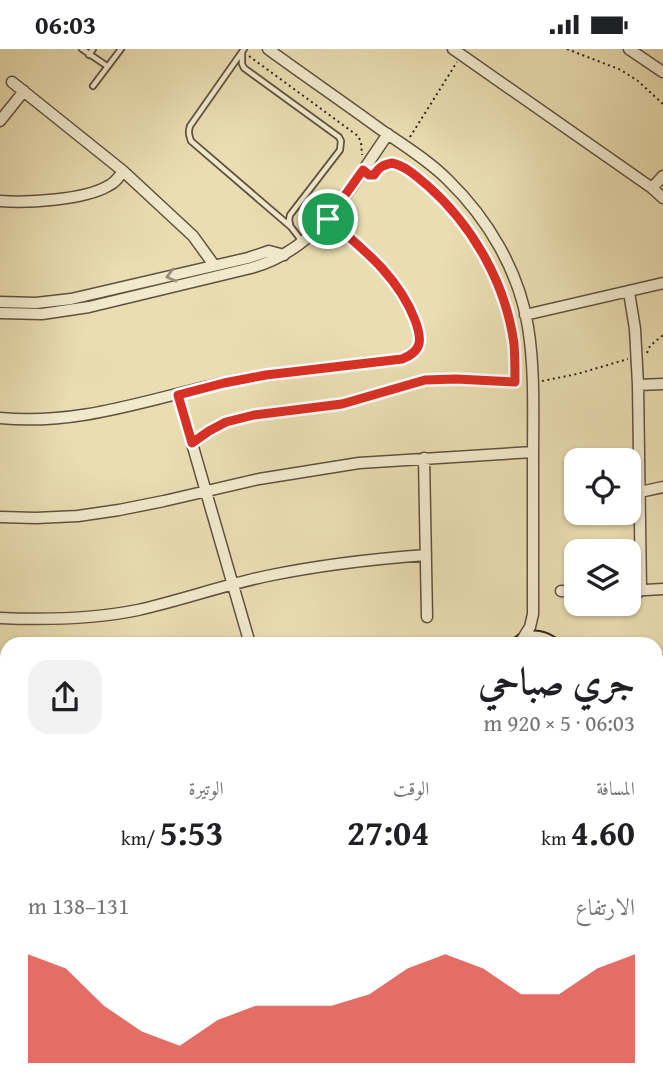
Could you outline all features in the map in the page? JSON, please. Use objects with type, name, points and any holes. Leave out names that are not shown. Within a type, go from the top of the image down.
[{"type":"street","points":[[268,49],[407,147],[446,178],[484,222],[511,273],[525,315],[532,383],[533,614],[530,627],[523,637]]},
{"type":"street","points":[[629,49],[663,72]]},
{"type":"street","points":[[457,52],[663,198]]},
{"type":"street","points":[[12,82],[123,171],[193,236],[214,265]]},
{"type":"street","points":[[0,121],[24,91]]},
{"type":"street","points":[[0,313],[42,314],[89,307],[272,261],[303,243],[328,219],[388,134]]},
{"type":"street","points":[[0,201],[38,201],[99,191],[117,180],[123,171]]},
{"type":"street","points":[[652,188],[663,176]]},
{"type":"street","points":[[0,418],[90,415],[266,375],[402,359],[411,355],[420,342],[417,326],[403,295],[370,255],[328,219]]},
{"type":"street","points":[[0,302],[36,303],[71,299],[269,251],[284,255]]},
{"type":"street","points":[[525,315],[663,283]]},
{"type":"street","points":[[629,292],[634,318],[639,448]]},
{"type":"street","points":[[638,385],[663,384]]},
{"type":"street","points":[[178,395],[248,637]]},
{"type":"street","points":[[0,517],[36,518],[119,510],[259,478],[359,463],[533,453]]},
{"type":"street","points":[[424,458],[427,618]]},
{"type":"street","points":[[641,492],[663,487]]},
{"type":"street","points":[[0,618],[85,617],[135,610],[233,584],[330,565],[426,555]]},
{"type":"street","points":[[641,590],[663,589]]},
{"type":"street","points":[[533,614],[546,637]]},
{"type":"lane","points":[[82,49],[107,66]]},
{"type":"lane","points":[[89,55],[93,49]]},
{"type":"lane","points":[[93,86],[121,49]]},
{"type":"lane","points":[[243,50],[244,68],[341,141],[340,151],[290,215],[290,227]]},
{"type":"lane","points":[[243,50],[190,126],[189,135],[191,141],[290,227],[303,243]]},
{"type":"path","points":[[567,49],[621,70],[638,81],[663,104]]},
{"type":"path","points":[[243,50],[358,136],[362,156]]},
{"type":"path","points":[[407,147],[412,132],[457,52]]},
{"type":"path","points":[[363,170],[374,175],[383,165],[400,165],[436,194],[470,233],[496,280],[505,306],[514,344],[515,382]]},
{"type":"path","points":[[192,443],[226,422],[254,415],[342,404],[425,380],[532,383],[577,374],[646,354],[650,346],[663,335]]},
{"type":"route","points":[[392,163],[416,176],[436,194],[470,233],[496,280],[514,344],[515,382],[425,380],[342,404],[254,415],[226,422],[192,443],[178,395],[266,375],[402,359],[417,349],[420,335],[417,326],[394,281],[383,267],[328,219],[363,170],[374,175],[383,165],[392,163]]}]
